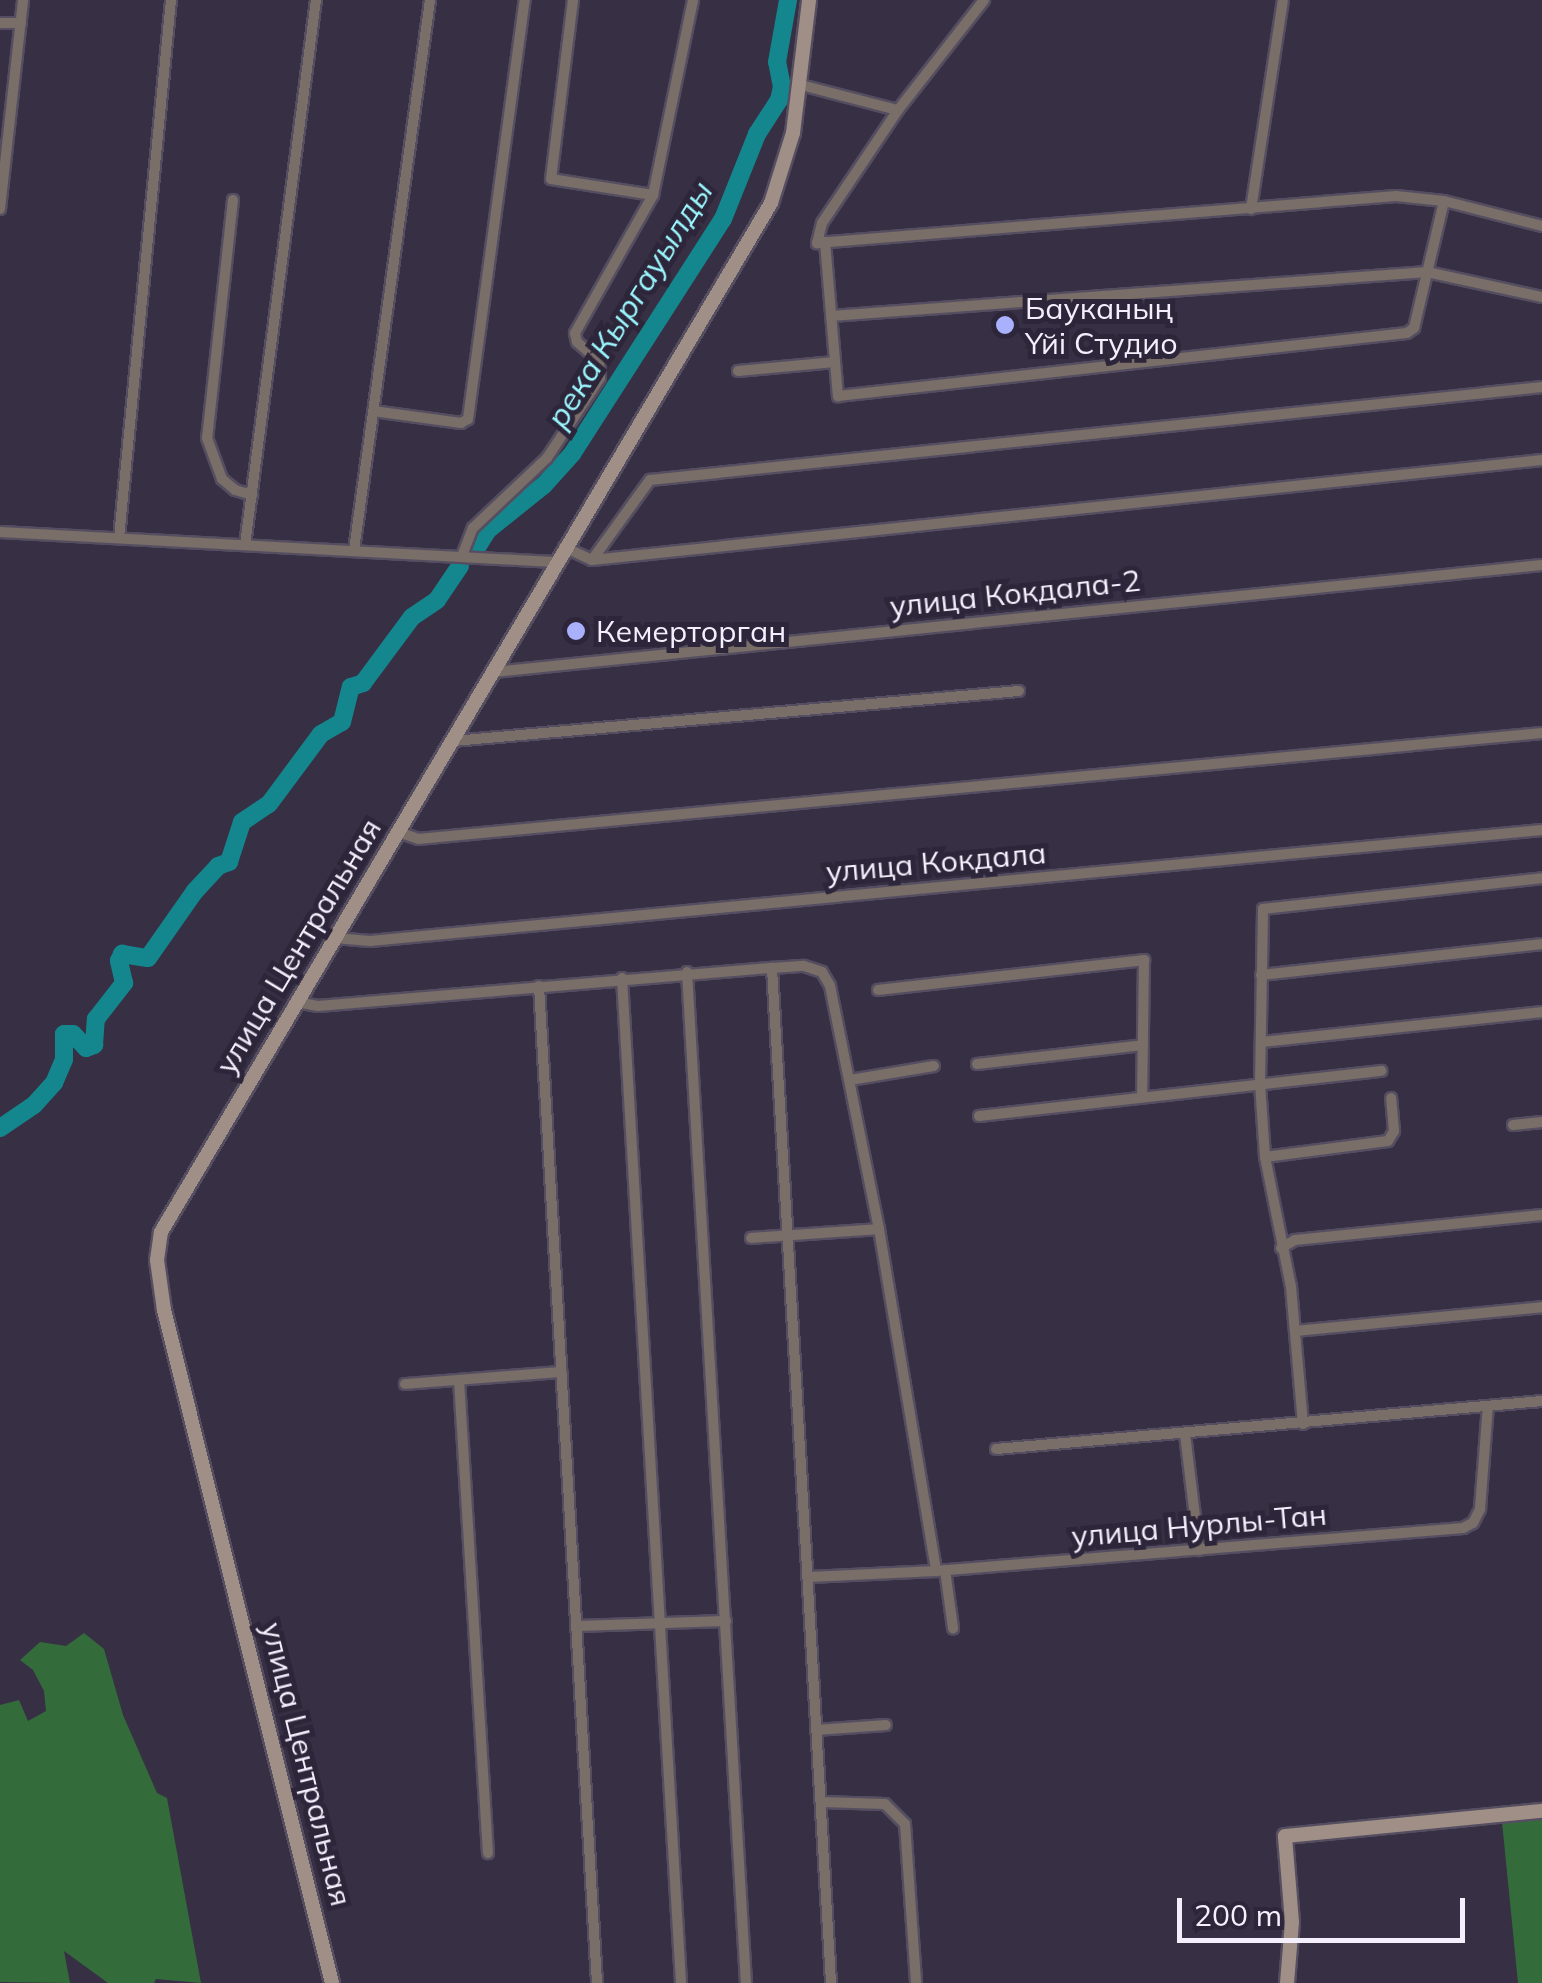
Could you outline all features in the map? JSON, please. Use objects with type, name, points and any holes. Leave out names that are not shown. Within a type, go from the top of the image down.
[{"type":"main road","name":"улица Центральная","points":[[332,1983],[168,1325],[157,1260],[161,1232],[494,672],[554,562],[771,203],[793,133],[809,0]]},
{"type":"main road","points":[[1288,1983],[1292,1922],[1285,1836],[1542,1811]]},
{"type":"street","points":[[0,209],[4,128],[23,0]]},
{"type":"street","points":[[118,538],[170,0]]},
{"type":"street","points":[[246,544],[316,0]]},
{"type":"street","points":[[354,550],[430,0]]},
{"type":"street","points":[[373,411],[461,423],[468,419],[525,0]]},
{"type":"street","points":[[574,0],[551,179],[652,195]]},
{"type":"street","points":[[462,556],[473,528],[547,458],[600,378],[599,362],[577,342],[575,333],[652,195],[687,46],[693,0]]},
{"type":"street","points":[[984,0],[898,110],[822,222],[838,396],[1407,333],[1414,328],[1444,200]]},
{"type":"street","points":[[1251,209],[1283,0]]},
{"type":"street","points":[[0,22],[20,23]]},
{"type":"street","points":[[801,85],[898,110]]},
{"type":"street","points":[[821,242],[1396,196],[1444,200],[1542,226]]},
{"type":"street","points":[[233,200],[207,438],[222,479],[236,490],[252,495]]},
{"type":"street","points":[[831,316],[1427,272],[1542,296]]},
{"type":"street","points":[[738,371],[835,362]]},
{"type":"street","points":[[592,560],[650,480],[1542,387]]},
{"type":"street","points":[[564,546],[592,560],[1542,460]]},
{"type":"street","points":[[0,532],[554,562]]},
{"type":"street","name":"улица Кокдала-2","points":[[494,672],[1542,564]]},
{"type":"street","points":[[453,741],[1019,691]]},
{"type":"street","points":[[398,832],[418,839],[1542,733]]},
{"type":"street","name":"улица Кокдала","points":[[336,938],[370,942],[1542,830]]},
{"type":"street","points":[[1303,1424],[1291,1287],[1265,1157],[1260,1084],[1263,909],[1542,878]]},
{"type":"street","points":[[1261,976],[1542,944]]},
{"type":"street","points":[[878,990],[1144,960],[1142,1097]]},
{"type":"street","points":[[297,1002],[318,1006],[687,972],[804,966],[822,972],[830,986],[880,1229],[953,1628]]},
{"type":"street","points":[[772,968],[831,1983]]},
{"type":"street","points":[[687,972],[746,1983]]},
{"type":"street","points":[[622,978],[681,1983]]},
{"type":"street","points":[[539,986],[597,1983]]},
{"type":"street","points":[[1262,1042],[1542,1012]]},
{"type":"street","points":[[977,1064],[1143,1045]]},
{"type":"street","points":[[850,1080],[934,1066]]},
{"type":"street","points":[[980,1116],[1382,1071]]},
{"type":"street","points":[[1265,1157],[1388,1142],[1394,1131],[1391,1098]]},
{"type":"street","points":[[1513,1125],[1542,1122]]},
{"type":"street","points":[[1281,1248],[1296,1240],[1542,1215]]},
{"type":"street","points":[[751,1238],[880,1229]]},
{"type":"street","points":[[1295,1331],[1542,1307]]},
{"type":"street","points":[[406,1384],[562,1372]]},
{"type":"street","points":[[459,1380],[488,1853]]},
{"type":"street","points":[[996,1450],[1542,1401]]},
{"type":"street","name":"улица Нурлы-Тан","points":[[809,1577],[941,1571],[1463,1528],[1473,1523],[1480,1508],[1488,1406]]},
{"type":"street","points":[[1185,1434],[1198,1550]]},
{"type":"street","points":[[576,1626],[726,1621]]},
{"type":"street","points":[[816,1730],[886,1725]]},
{"type":"street","points":[[820,1802],[885,1804],[905,1824],[916,1983]]},
{"type":"green space","points":[[84,1633],[104,1649],[123,1715],[157,1793],[167,1798],[201,1983],[156,1979],[154,1983],[108,1983],[64,1951],[70,1983],[0,1982],[0,1705],[19,1700],[28,1721],[46,1711],[44,1691],[33,1670],[20,1660],[40,1642],[66,1646]]},
{"type":"green space","points":[[1542,1818],[1542,1983],[1518,1983],[1502,1822]]},
{"type":"waterway","name":"река Кыргауылды","points":[[476,549],[488,530],[544,485],[572,454],[723,219],[757,134],[779,100],[782,87],[777,62],[788,0]]},
{"type":"waterway","name":"река Кыргауылды","points":[[0,1128],[34,1105],[54,1083],[64,1060],[64,1034],[73,1034],[86,1048],[94,1045],[96,1019],[124,983],[119,961],[122,954],[148,958],[195,891],[218,866],[229,862],[242,822],[269,804],[321,734],[342,722],[351,687],[363,683],[412,617],[437,600],[460,566]]},
{"type":"place","name":"Бауканың Үйі Студио","points":[[1005,325]]},
{"type":"place","name":"Кемерторган","points":[[576,631]]}]
